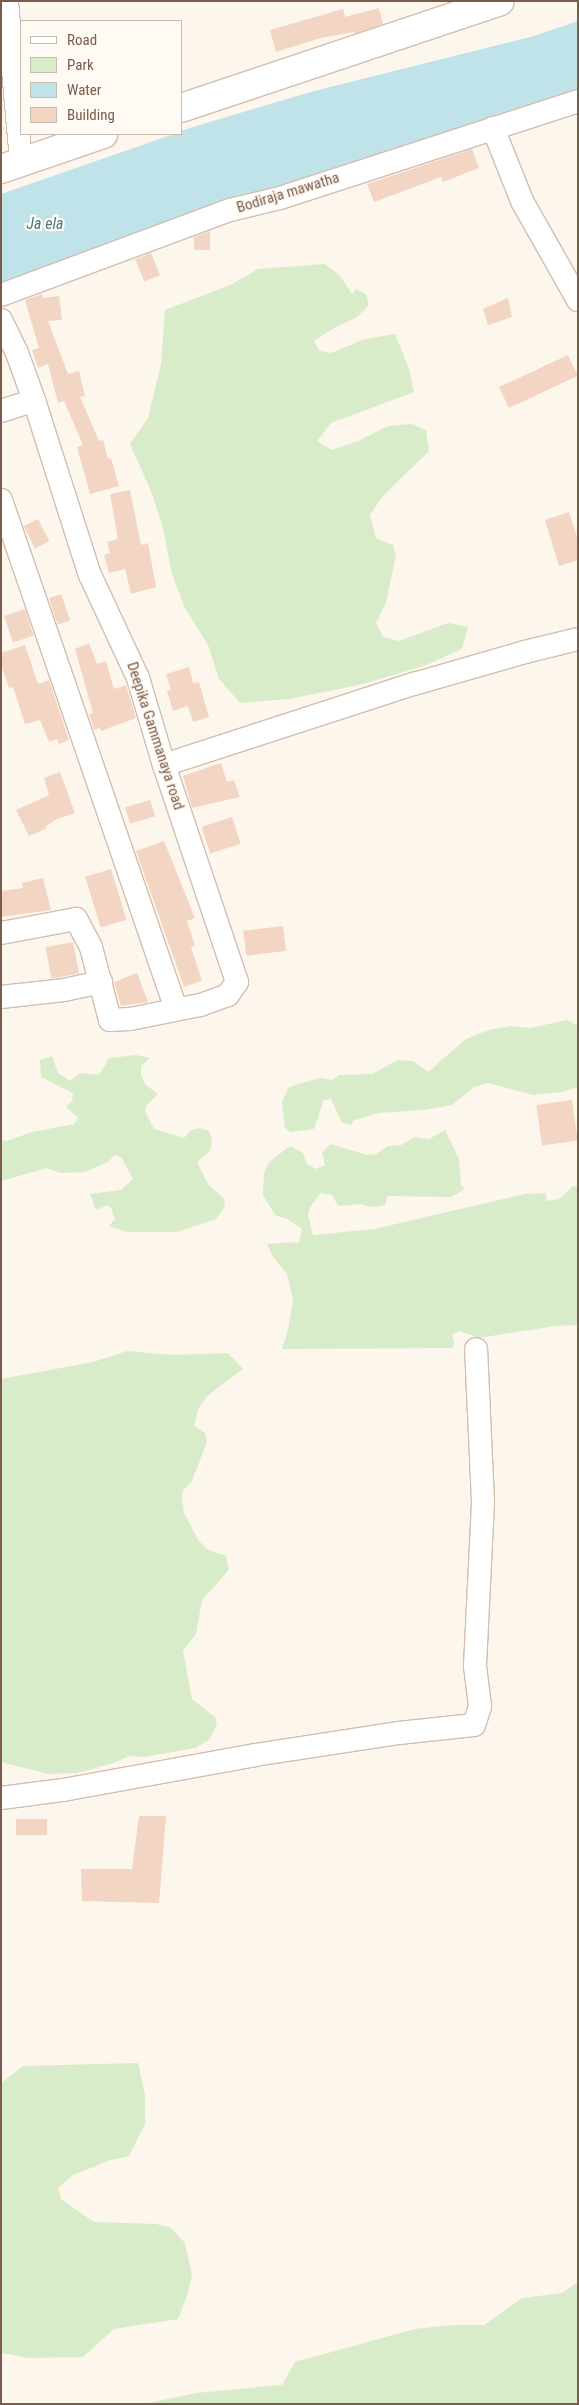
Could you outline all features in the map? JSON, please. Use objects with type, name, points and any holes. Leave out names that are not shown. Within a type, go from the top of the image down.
[{"type":"street","points":[[7,1],[11,165],[100,135]]},
{"type":"street","points":[[182,108],[500,1]]},
{"type":"street","name":"Bodiraja mawatha","points":[[1,295],[230,210],[280,198],[578,100]]},
{"type":"street","points":[[493,128],[522,201],[578,300]]},
{"type":"street","name":"Deepika Gammanaya road","points":[[1,320],[17,353],[34,400],[90,575],[138,678],[164,765],[237,982],[228,994],[200,1005],[130,1019],[110,1020],[91,947],[76,919],[1,933]]},
{"type":"street","points":[[1,411],[34,400]]},
{"type":"street","points":[[1,500],[176,1009]]},
{"type":"street","points":[[164,765],[414,684],[578,639]]},
{"type":"street","points":[[1,997],[64,990],[101,982]]},
{"type":"street","points":[[1,1798],[63,1790],[265,1754],[399,1733],[474,1725],[480,1706],[475,1666],[484,1502],[476,1349]]},
{"type":"green space","points":[[325,264],[340,276],[352,294],[356,289],[366,294],[369,305],[357,317],[334,328],[314,341],[320,351],[331,353],[365,339],[395,334],[409,369],[414,392],[331,423],[317,441],[332,450],[358,441],[388,426],[411,424],[426,430],[429,451],[382,497],[370,515],[376,538],[393,545],[396,555],[386,603],[376,623],[383,637],[399,641],[448,623],[468,627],[462,649],[424,666],[359,685],[289,699],[240,703],[219,679],[208,645],[185,608],[172,574],[162,524],[151,491],[130,444],[148,418],[161,364],[165,310],[230,285],[258,269]]},
{"type":"green space","points":[[567,1020],[578,1026],[578,1087],[562,1092],[533,1095],[488,1083],[474,1087],[452,1105],[423,1110],[379,1113],[354,1120],[351,1125],[342,1123],[331,1099],[324,1100],[314,1129],[291,1132],[285,1128],[282,1103],[288,1088],[298,1084],[321,1078],[332,1080],[339,1075],[372,1074],[398,1060],[413,1061],[428,1072],[466,1039],[489,1030],[510,1026],[530,1028]]},
{"type":"green space","points":[[136,1055],[150,1058],[141,1066],[141,1075],[146,1085],[158,1094],[147,1105],[145,1111],[154,1129],[184,1138],[191,1130],[199,1128],[209,1131],[212,1139],[211,1150],[197,1162],[208,1184],[224,1199],[225,1206],[216,1219],[177,1232],[127,1232],[109,1226],[115,1219],[111,1208],[107,1205],[96,1210],[90,1194],[121,1190],[133,1179],[121,1157],[115,1155],[108,1162],[85,1172],[60,1173],[47,1168],[1,1181],[1,1140],[7,1141],[32,1132],[74,1124],[78,1118],[67,1108],[67,1105],[72,1102],[73,1093],[41,1077],[40,1060],[52,1056],[58,1073],[70,1081],[80,1073],[98,1075],[109,1058]]},
{"type":"green space","points":[[445,1130],[459,1159],[461,1185],[465,1189],[451,1197],[388,1196],[385,1205],[372,1207],[360,1204],[338,1206],[332,1195],[321,1193],[310,1207],[308,1215],[313,1235],[374,1229],[525,1194],[546,1193],[547,1201],[559,1199],[573,1186],[578,1186],[578,1325],[555,1326],[479,1338],[459,1331],[452,1334],[453,1348],[282,1349],[288,1330],[293,1300],[287,1274],[273,1257],[267,1244],[299,1242],[302,1229],[287,1219],[275,1215],[263,1195],[264,1173],[269,1162],[290,1146],[303,1153],[307,1164],[316,1169],[325,1165],[322,1153],[330,1144],[367,1155],[376,1154],[388,1146],[401,1145],[415,1137],[429,1139]]},
{"type":"green space","points":[[127,1351],[171,1355],[228,1353],[243,1369],[208,1395],[198,1409],[194,1426],[205,1433],[207,1442],[191,1483],[183,1490],[182,1498],[184,1513],[198,1540],[207,1549],[226,1556],[229,1570],[202,1600],[196,1634],[183,1651],[192,1699],[215,1717],[217,1724],[210,1739],[196,1748],[144,1757],[129,1756],[114,1763],[77,1773],[48,1774],[1,1762],[1,1379],[93,1362]]},
{"type":"green space","points":[[138,2063],[145,2095],[145,2124],[129,2156],[111,2160],[73,2175],[58,2188],[61,2199],[94,2222],[156,2224],[170,2227],[185,2243],[192,2275],[187,2296],[178,2319],[114,2329],[83,2357],[29,2358],[1,2353],[1,2083],[23,2066]]},
{"type":"green space","points":[[578,2282],[578,2404],[144,2404],[196,2393],[282,2385],[295,2362],[415,2329],[452,2325],[484,2325],[522,2298],[562,2293]]},
{"type":"water","name":"Ja ela","points":[[578,21],[578,93],[1,286],[1,194],[171,135],[182,135],[182,131],[196,126],[314,91],[534,36]]},
{"type":"building","points":[[379,8],[383,24],[354,34],[353,32],[321,38],[276,52],[270,30],[343,9],[345,17]]},
{"type":"building","points":[[472,149],[479,168],[443,182],[441,177],[374,202],[367,184]]},
{"type":"building","points":[[210,231],[210,250],[194,250],[194,237]]},
{"type":"building","points":[[151,253],[160,275],[144,282],[135,259]]},
{"type":"building","points":[[42,294],[43,298],[59,296],[62,320],[48,321],[68,374],[79,371],[85,396],[80,397],[99,441],[103,440],[108,459],[111,458],[119,486],[90,494],[77,447],[83,445],[64,401],[58,403],[48,364],[38,368],[32,350],[39,348],[25,300]]},
{"type":"building","points":[[508,298],[512,317],[488,325],[483,309]]},
{"type":"building","points":[[568,355],[578,376],[509,408],[499,387]]},
{"type":"building","points":[[130,490],[141,545],[148,543],[156,587],[131,594],[125,569],[109,573],[104,555],[110,553],[107,542],[118,539],[110,494]]},
{"type":"building","points":[[569,512],[578,540],[578,560],[559,566],[545,520]]},
{"type":"building","points":[[38,519],[49,541],[35,549],[24,526]]},
{"type":"building","points":[[61,594],[70,620],[58,625],[49,598]]},
{"type":"building","points":[[25,609],[34,636],[13,642],[4,616]]},
{"type":"building","points":[[89,643],[97,664],[106,661],[114,689],[126,685],[136,718],[101,731],[100,728],[94,730],[89,714],[93,713],[75,649]]},
{"type":"building","points":[[25,645],[38,684],[49,680],[69,740],[59,744],[57,739],[49,742],[40,720],[25,724],[13,687],[9,688],[1,665],[1,653]]},
{"type":"building","points":[[189,667],[193,683],[199,682],[209,717],[193,722],[188,706],[173,711],[167,691],[171,690],[166,674]]},
{"type":"building","points":[[221,763],[227,782],[234,780],[240,797],[192,808],[183,776]]},
{"type":"building","points":[[60,772],[75,813],[55,820],[46,826],[47,828],[29,836],[16,810],[49,795],[44,778]]},
{"type":"building","points":[[150,800],[155,816],[130,824],[125,808]]},
{"type":"building","points":[[232,817],[241,844],[210,854],[202,827]]},
{"type":"building","points":[[164,841],[195,918],[187,921],[195,946],[191,947],[202,981],[184,987],[136,851]]},
{"type":"building","points":[[111,869],[126,920],[101,928],[85,877]]},
{"type":"building","points":[[43,878],[51,910],[1,917],[1,891],[23,888],[22,883]]},
{"type":"building","points":[[283,926],[286,951],[246,956],[243,931]]},
{"type":"building","points":[[73,942],[79,973],[52,979],[46,947]]},
{"type":"building","points":[[137,973],[148,1002],[121,1006],[114,982]]},
{"type":"building","points":[[572,1100],[578,1141],[542,1146],[536,1105]]},
{"type":"building","points":[[139,1816],[166,1816],[159,1903],[82,1901],[81,1869],[132,1869]]},
{"type":"building","points":[[16,1819],[47,1819],[47,1835],[16,1835]]}]
